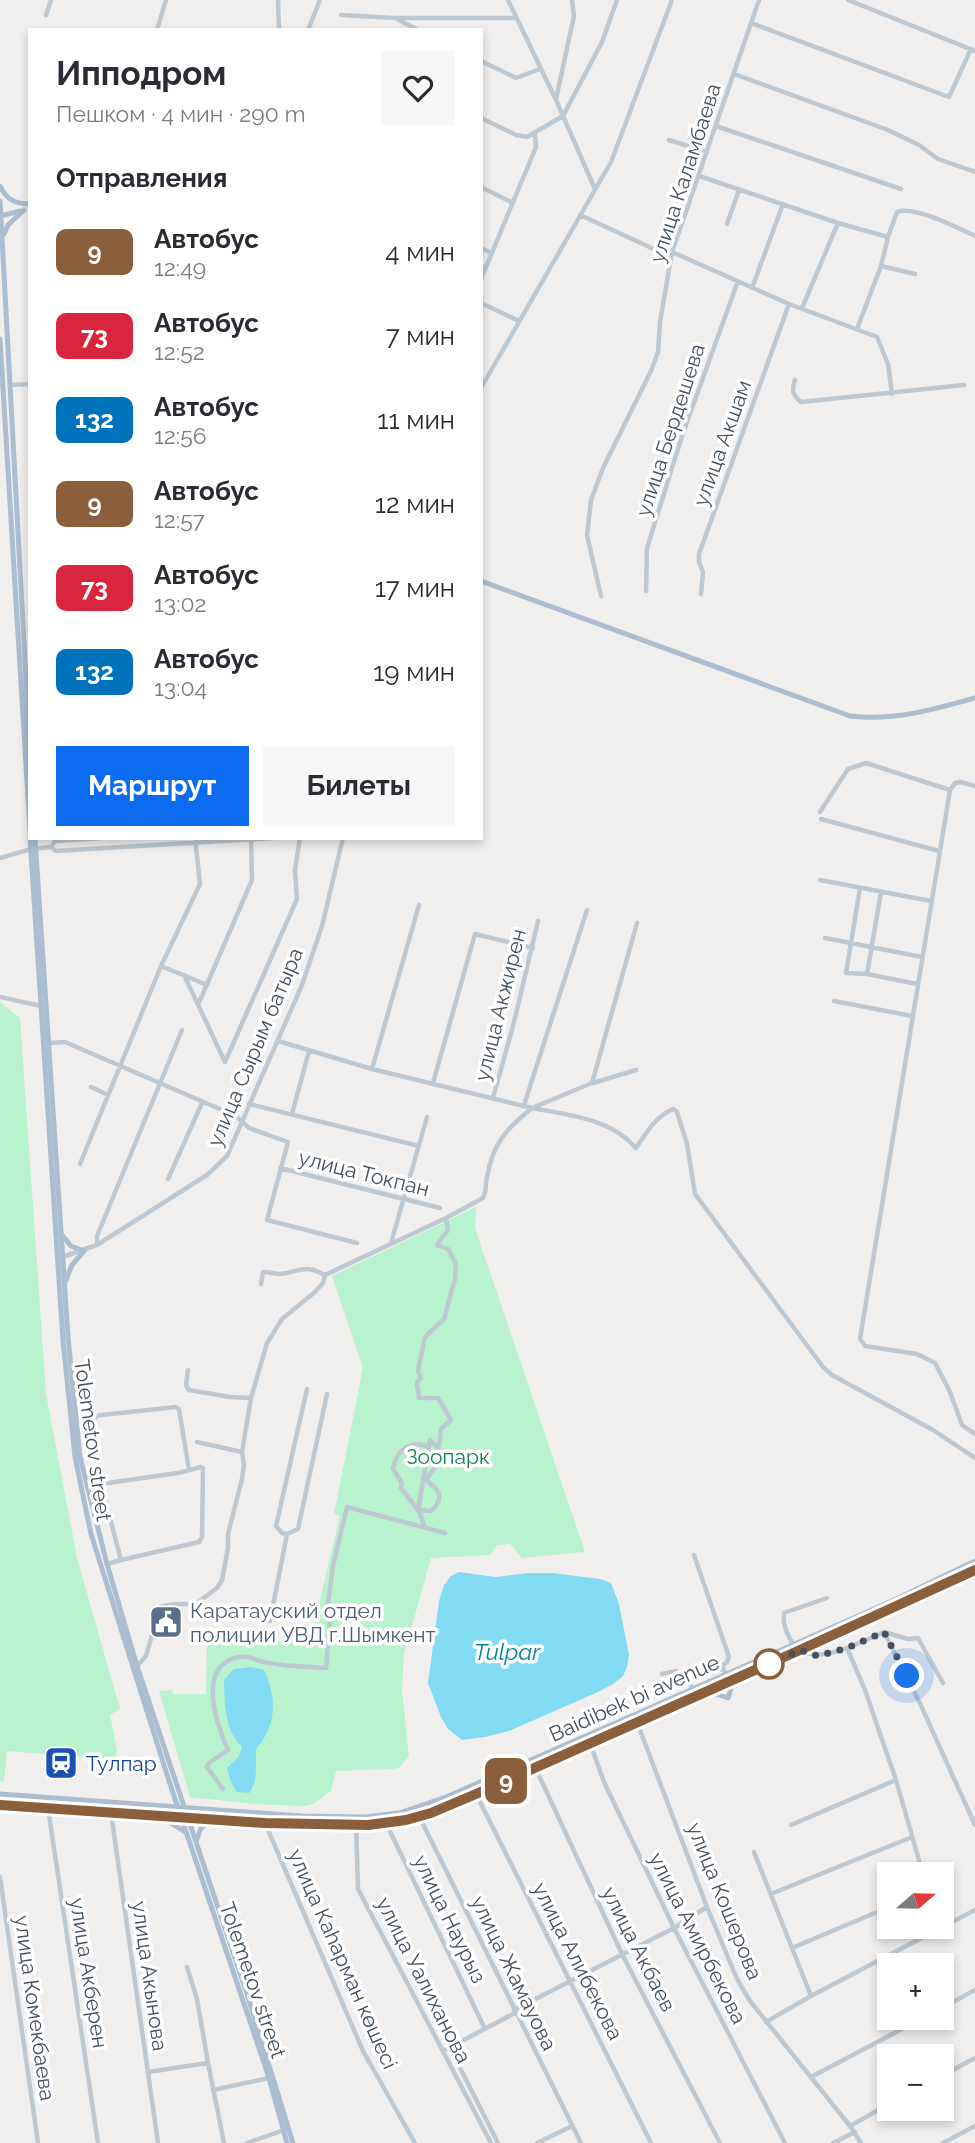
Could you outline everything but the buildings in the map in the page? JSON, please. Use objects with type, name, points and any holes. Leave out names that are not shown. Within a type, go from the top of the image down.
[{"type":"main road","points":[[0,186],[12,200],[28,207]]},
{"type":"main road","points":[[0,201],[9,385],[9,438],[3,451],[28,803]]},
{"type":"main road","points":[[0,215],[28,207]]},
{"type":"main road","points":[[2,237],[8,225],[28,207]]},
{"type":"main road","points":[[0,339],[28,723]]},
{"type":"main road","points":[[483,582],[850,716],[901,716],[975,698]]},
{"type":"main road","name":"Tolemetov street","points":[[33,840],[41,1006],[61,1258],[69,1411],[82,1498],[104,1578],[180,1806],[196,1842],[273,2074],[293,2143]]},
{"type":"main road","name":"Tolemetov street","points":[[38,929],[49,1043],[62,1235],[61,1258],[66,1282],[74,1411],[87,1488],[107,1564],[180,1806]]},
{"type":"main road","points":[[62,1235],[71,1246],[84,1251],[72,1265],[66,1282]]},
{"type":"main road","name":"Baidibek bi avenue","points":[[0,1805],[265,1823],[356,1825],[386,1823],[419,1816],[476,1794],[590,1743],[724,1672],[793,1645],[975,1561]]},
{"type":"main road","name":"Baidibek bi avenue","points":[[0,1794],[302,1816],[365,1817],[399,1813],[446,1797],[707,1691],[975,1570]]},
{"type":"main road","points":[[707,1691],[728,1698],[734,1679]]},
{"type":"main road","points":[[75,1800],[76,1810]]},
{"type":"main road","points":[[158,1816],[186,1833]]},
{"type":"main road","name":"Tolemetov street","points":[[184,1817],[186,1833],[269,2078],[287,2143]]},
{"type":"main road","points":[[196,1842],[201,1828],[214,1819]]},
{"type":"street","points":[[46,15],[51,0]]},
{"type":"street","points":[[159,28],[166,0]]},
{"type":"street","points":[[278,0],[279,28]]},
{"type":"street","points":[[309,28],[320,0]]},
{"type":"street","points":[[508,0],[595,189]]},
{"type":"street","points":[[556,100],[574,16],[572,0]]},
{"type":"street","points":[[483,119],[516,135],[527,137],[563,116],[602,42],[617,0]]},
{"type":"street","points":[[483,384],[611,162],[672,0]]},
{"type":"street","name":"улица Каламбаева","points":[[601,596],[587,535],[591,500],[603,468],[658,352],[660,322],[672,252],[759,0]]},
{"type":"street","points":[[751,23],[949,97],[973,50],[848,0]]},
{"type":"street","points":[[341,15],[515,18]]},
{"type":"street","points":[[395,18],[414,28]]},
{"type":"street","points":[[483,62],[516,78],[540,69]]},
{"type":"street","points":[[734,74],[888,130],[919,145],[938,159],[975,172]]},
{"type":"street","points":[[716,125],[901,189]]},
{"type":"street","points":[[483,274],[536,147],[535,134]]},
{"type":"street","points":[[669,140],[707,152]]},
{"type":"street","points":[[699,176],[888,237]]},
{"type":"street","points":[[483,188],[513,203]]},
{"type":"street","points":[[727,224],[739,190]]},
{"type":"street","points":[[752,288],[783,204]]},
{"type":"street","points":[[857,329],[881,266],[894,216],[901,210],[946,222],[975,236]]},
{"type":"street","points":[[580,215],[659,251],[672,252],[789,304],[877,337],[888,365],[892,394]]},
{"type":"street","points":[[803,308],[838,223]]},
{"type":"street","points":[[483,249],[492,253]]},
{"type":"street","points":[[881,266],[915,274]]},
{"type":"street","name":"улица Бердешева","points":[[646,591],[647,548],[682,436],[738,281]]},
{"type":"street","points":[[483,304],[519,321]]},
{"type":"street","name":"улица Акшам","points":[[701,594],[703,572],[699,554],[789,304]]},
{"type":"street","points":[[795,380],[792,388],[794,396],[801,402],[964,385]]},
{"type":"street","points":[[9,385],[28,384]]},
{"type":"street","points":[[820,812],[848,769],[866,762],[950,790]]},
{"type":"street","points":[[975,786],[961,782],[956,783],[950,790],[860,1339],[865,1346],[917,1354],[935,1363],[962,1425],[975,1434]]},
{"type":"street","points":[[821,819],[939,851]]},
{"type":"street","points":[[51,847],[55,841],[72,840]]},
{"type":"street","points":[[88,840],[88,849]]},
{"type":"street","points":[[0,858],[51,847],[56,851],[223,840]]},
{"type":"street","points":[[198,1005],[252,880],[251,840]]},
{"type":"street","points":[[184,975],[225,1062],[297,899],[295,870],[300,840]]},
{"type":"street","name":"улица Сырым батыра","points":[[61,1258],[97,1245],[214,1170],[227,1156],[302,985],[322,926],[343,840]]},
{"type":"street","points":[[80,1164],[161,966],[200,884],[195,841]]},
{"type":"street","points":[[820,880],[931,901]]},
{"type":"street","points":[[860,888],[846,973],[867,974],[917,984]]},
{"type":"street","points":[[867,974],[881,892]]},
{"type":"street","points":[[372,1069],[419,905]]},
{"type":"street","points":[[524,1105],[587,910]]},
{"type":"street","name":"улица Акжирен","points":[[493,1098],[538,921]]},
{"type":"street","points":[[592,1083],[637,923]]},
{"type":"street","points":[[433,1083],[475,934],[533,948]]},
{"type":"street","points":[[825,938],[922,957]]},
{"type":"street","points":[[161,966],[207,985]]},
{"type":"street","points":[[0,997],[41,1006]]},
{"type":"street","points":[[834,1001],[912,1016]]},
{"type":"street","points":[[97,1245],[97,1236],[182,1030]]},
{"type":"street","points":[[278,1041],[372,1069],[597,1121],[636,1148],[650,1124],[673,1109],[677,1112],[687,1144],[695,1194],[823,1367],[832,1375],[933,1430],[975,1458]]},
{"type":"street","points":[[49,1043],[65,1042],[236,1116],[249,1128],[288,1142],[267,1220],[357,1243]]},
{"type":"street","points":[[292,1114],[309,1051]]},
{"type":"street","points":[[325,1275],[446,1218],[482,1198],[486,1194],[486,1178],[494,1149],[510,1126],[532,1108],[592,1083],[636,1070]]},
{"type":"street","points":[[91,1087],[108,1095]]},
{"type":"street","points":[[168,1179],[202,1103]]},
{"type":"street","points":[[249,1104],[419,1146]]},
{"type":"street","points":[[391,1244],[427,1117]]},
{"type":"street","name":"улица Токпан","points":[[280,1168],[440,1208]]},
{"type":"street","points":[[418,1510],[431,1511],[438,1505],[440,1494],[436,1487],[426,1480],[435,1466],[431,1457],[439,1448],[441,1429],[451,1420],[438,1398],[419,1398],[417,1383],[421,1378],[418,1371],[425,1337],[444,1319],[455,1279],[456,1264],[448,1250],[437,1245],[448,1230],[446,1218]]},
{"type":"street","points":[[261,1284],[263,1272],[280,1274],[303,1268],[317,1270],[325,1275]]},
{"type":"street","points":[[194,1605],[217,1588],[222,1580],[228,1534],[243,1472],[242,1452],[251,1398],[267,1343],[282,1319],[315,1292],[323,1283],[325,1275]]},
{"type":"street","points":[[188,1370],[186,1385],[189,1390],[251,1398]]},
{"type":"street","points":[[307,1389],[276,1526],[287,1534],[298,1529],[327,1394]]},
{"type":"street","points":[[121,1560],[101,1484],[94,1421],[96,1416],[176,1407],[179,1409],[189,1470]]},
{"type":"street","points":[[418,1510],[430,1440],[439,1448]]},
{"type":"street","points":[[197,1443],[242,1452]]},
{"type":"street","points":[[425,1528],[418,1510],[401,1488],[402,1483],[393,1469],[395,1460],[410,1445],[418,1443],[429,1447]]},
{"type":"street","points":[[87,1488],[203,1468],[202,1537],[199,1542],[107,1564]]},
{"type":"street","points":[[223,1789],[206,1768],[228,1749],[213,1710],[214,1674],[225,1661],[242,1656],[273,1664],[326,1668],[330,1620],[328,1604],[333,1566],[347,1507],[445,1533]]},
{"type":"street","points":[[137,1666],[146,1656],[160,1607],[170,1604],[194,1605],[270,1620],[287,1534]]},
{"type":"street","points":[[662,1674],[676,1671],[682,1681],[689,1681],[724,1672],[722,1666],[729,1657],[694,1555]]},
{"type":"street","points":[[827,1598],[784,1613],[783,1623],[793,1645],[818,1656],[847,1648],[884,1632],[908,1639],[918,1638],[943,1683]]},
{"type":"street","points":[[884,1632],[918,1699],[975,1825]]},
{"type":"street","points":[[847,1648],[865,1690],[896,1780],[919,1862]]},
{"type":"street","points":[[689,1681],[695,1696]]},
{"type":"street","name":"улица Кошерова","points":[[635,1719],[737,1979],[750,2001],[861,2143]]},
{"type":"street","name":"улица Амирбекова","points":[[590,1743],[604,1782],[674,1928],[785,2143]]},
{"type":"street","name":"улица Акбаев","points":[[535,1767],[622,1954],[720,2143]]},
{"type":"street","points":[[791,1825],[896,1780]]},
{"type":"street","name":"улица Алибекова","points":[[476,1794],[652,2143]]},
{"type":"street","name":"улица Акберен","points":[[48,1808],[98,2143]]},
{"type":"street","name":"улица Акынова","points":[[111,1813],[158,2143]]},
{"type":"street","name":"улица Жамауова","points":[[419,1816],[581,2143]]},
{"type":"street","name":"улица Каһарман көшесі","points":[[265,1823],[363,2051],[415,2143]]},
{"type":"street","name":"улица Наурыз","points":[[386,1823],[485,2029]]},
{"type":"street","name":"улица Уалиханова","points":[[356,1825],[358,1889],[491,2143]]},
{"type":"street","points":[[771,1894],[912,1837]]},
{"type":"street","points":[[754,1852],[811,1996]]},
{"type":"street","name":"улица Комекбаева","points":[[0,1877],[38,2143]]},
{"type":"street","points":[[443,2051],[571,1980],[674,1928],[707,1907]]},
{"type":"street","points":[[766,2022],[975,1910]]},
{"type":"street","points":[[792,1948],[877,1912]]},
{"type":"street","points":[[187,1967],[197,1999],[224,2143]]},
{"type":"street","points":[[954,2001],[975,1990]]},
{"type":"street","points":[[811,2077],[900,2030]]},
{"type":"street","points":[[450,2048],[498,2143]]},
{"type":"street","points":[[954,2069],[975,2058]]},
{"type":"street","points":[[148,2072],[208,2063]]},
{"type":"street","points":[[214,2090],[269,2078]]},
{"type":"street","points":[[850,2126],[877,2111]]},
{"type":"street","points":[[537,2143],[572,2126]]},
{"type":"street","points":[[943,2143],[975,2126]]},
{"type":"street","points":[[247,2143],[284,2130]]},
{"type":"street","points":[[833,2143],[855,2132]]},
{"type":"green space","points":[[0,1002],[20,1018],[46,1394],[77,1558],[120,1709],[110,1715],[117,1750],[115,1760],[7,1751],[4,1781],[0,1781]]},
{"type":"green space","name":"Зоопарк","points":[[476,1207],[475,1228],[585,1552],[522,1558],[510,1544],[497,1545],[490,1555],[431,1558],[404,1654],[402,1690],[409,1756],[400,1767],[336,1771],[331,1791],[313,1804],[304,1806],[190,1797],[159,1691],[172,1690],[173,1694],[206,1694],[207,1642],[310,1642],[340,1516],[334,1514],[363,1368],[332,1276]]},
{"type":"water","name":"Tulpar","points":[[459,1572],[496,1577],[553,1573],[611,1583],[619,1604],[629,1655],[623,1676],[598,1692],[509,1731],[462,1740],[448,1729],[428,1683],[439,1601],[444,1585],[451,1576]]},
{"type":"water","points":[[251,1667],[264,1670],[271,1691],[273,1711],[268,1730],[256,1749],[255,1777],[249,1793],[237,1792],[227,1768],[239,1756],[242,1747],[229,1724],[224,1680],[234,1669]]},
{"type":"bus line","name":"9","points":[[0,1805],[265,1823],[368,1825],[406,1820],[431,1813],[476,1794],[975,1570]]},
{"type":"place","name":"Каратауский отдел полиции УВД г.Шымкент","points":[[166,1622]]},
{"type":"place","name":"Тулпар","points":[[61,1763]]},
{"type":"route","points":[[769,1664],[800,1650],[818,1656],[847,1648],[884,1632],[907,1676]]}]
